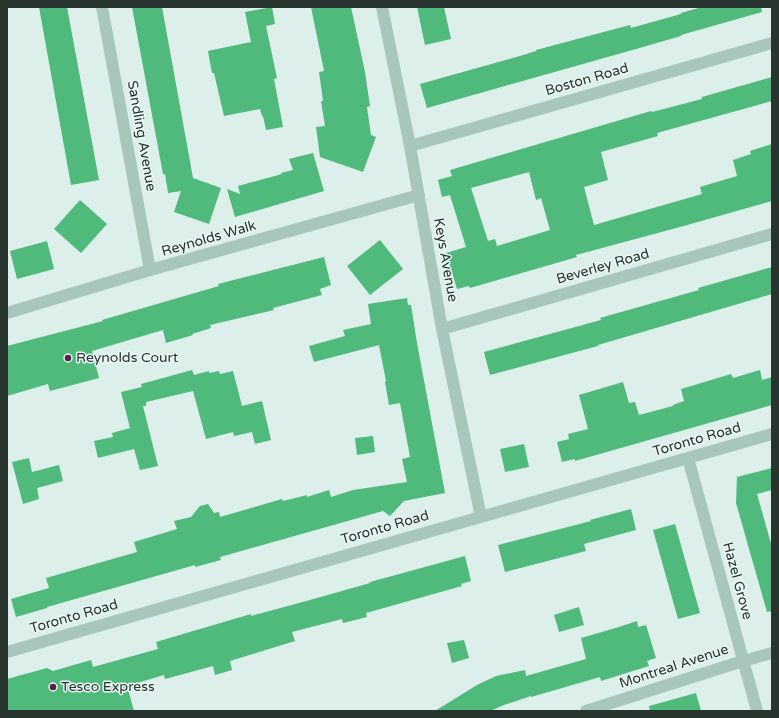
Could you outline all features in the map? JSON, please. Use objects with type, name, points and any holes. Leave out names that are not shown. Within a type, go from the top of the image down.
[{"type":"street","name":"Sandling Avenue","points":[[102,7],[150,270]]},
{"type":"street","name":"Keys Avenue","points":[[382,7],[410,146],[442,329],[481,517]]},
{"type":"street","name":"Boston Road","points":[[410,146],[772,43]]},
{"type":"street","name":"Reynolds Walk","points":[[7,312],[150,270],[419,195]]},
{"type":"street","name":"Beverley Road","points":[[442,329],[772,234]]},
{"type":"street","name":"Toronto Road","points":[[7,652],[772,434]]},
{"type":"street","name":"Hazel Grove","points":[[688,458],[757,711]]},
{"type":"street","name":"Montreal Avenue","points":[[586,711],[772,653]]},
{"type":"building","points":[[39,7],[67,7],[99,180],[71,185]]},
{"type":"building","points":[[132,7],[162,7],[193,178],[221,188],[209,224],[174,212],[181,191],[168,193],[165,174],[163,174]]},
{"type":"building","points":[[272,7],[275,24],[266,26],[277,78],[274,79],[283,127],[266,130],[260,109],[224,116],[214,73],[212,73],[208,51],[251,42],[245,12]]},
{"type":"building","points":[[311,7],[351,7],[365,72],[370,106],[367,107],[371,135],[376,137],[363,172],[320,157],[316,127],[325,126],[321,101],[323,101],[319,72],[324,71]]},
{"type":"building","points":[[417,7],[444,7],[451,39],[425,45]]},
{"type":"building","points":[[702,7],[761,7],[762,12],[427,108],[420,84],[520,56],[536,50],[630,25],[631,28]]},
{"type":"building","points":[[772,77],[772,101],[657,133],[658,136],[601,152],[608,180],[584,187],[594,225],[702,194],[700,187],[737,176],[733,160],[751,154],[750,151],[772,144],[772,201],[576,255],[577,257],[470,288],[469,286],[457,289],[446,253],[466,247],[450,195],[442,197],[438,180],[452,176],[450,170],[651,111],[652,112],[702,99],[702,97]],"holes":[[[529,172],[536,200],[541,198],[550,230],[497,246],[495,239],[488,241],[471,188]]]},
{"type":"building","points":[[313,153],[324,191],[235,217],[227,189],[240,194],[238,186],[293,170],[289,159]]},
{"type":"building","points":[[80,200],[107,224],[81,253],[54,229]]},
{"type":"building","points":[[380,240],[403,269],[370,295],[347,266]]},
{"type":"building","points":[[47,241],[54,269],[17,279],[10,251]]},
{"type":"building","points":[[324,257],[331,285],[320,289],[322,295],[273,308],[274,310],[210,325],[211,328],[166,343],[163,330],[92,351],[99,378],[50,391],[48,384],[7,396],[7,346],[103,321],[102,320],[219,286],[218,284]]},
{"type":"building","points":[[772,267],[772,294],[598,346],[490,375],[484,352],[601,320],[600,318],[699,290],[698,288]]},
{"type":"building","points":[[407,298],[408,305],[411,305],[445,493],[404,501],[390,516],[383,511],[220,557],[221,560],[195,567],[195,565],[16,617],[11,599],[49,588],[46,578],[137,552],[134,542],[177,529],[174,521],[191,517],[200,506],[208,504],[214,513],[219,512],[220,517],[282,499],[283,501],[307,495],[307,497],[329,490],[331,497],[353,490],[407,482],[402,459],[410,457],[400,403],[389,405],[379,345],[314,362],[309,346],[345,336],[343,330],[371,324],[368,304]]},
{"type":"building","points":[[192,370],[194,375],[209,371],[209,373],[219,371],[220,374],[233,371],[242,406],[262,401],[271,440],[255,444],[252,432],[234,436],[233,432],[206,439],[193,391],[146,402],[146,406],[143,406],[158,466],[140,470],[134,449],[98,458],[94,441],[113,437],[112,433],[130,428],[121,392],[142,387],[141,384]]},
{"type":"building","points":[[760,370],[762,380],[772,377],[772,405],[575,461],[575,459],[562,462],[557,442],[569,439],[568,434],[588,429],[579,395],[623,382],[629,403],[635,402],[639,415],[673,406],[684,401],[681,389],[731,374],[733,378]]},
{"type":"building","points":[[373,436],[375,452],[357,455],[355,438]]},
{"type":"building","points":[[524,444],[529,467],[505,472],[500,449]]},
{"type":"building","points":[[29,458],[32,472],[59,465],[63,481],[37,488],[39,499],[23,504],[12,462]]},
{"type":"building","points":[[772,468],[772,490],[757,494],[772,547],[772,611],[767,612],[736,503],[737,477]]},
{"type":"building","points":[[631,509],[636,530],[584,544],[586,551],[505,572],[498,545]]},
{"type":"building","points":[[675,524],[700,613],[678,619],[653,530]]},
{"type":"building","points":[[465,556],[471,581],[461,584],[462,586],[366,613],[367,617],[343,623],[342,619],[292,632],[295,641],[230,661],[232,670],[215,675],[213,666],[165,679],[164,675],[127,686],[134,711],[7,711],[7,679],[47,668],[53,671],[91,660],[93,667],[158,649],[156,642],[251,614],[251,616]]},
{"type":"building","points":[[579,607],[584,625],[559,632],[554,615]]},
{"type":"building","points":[[637,621],[638,627],[646,625],[656,658],[647,661],[649,666],[601,681],[600,677],[531,696],[490,711],[435,711],[477,685],[496,676],[525,670],[526,676],[586,659],[581,638]]},
{"type":"building","points":[[464,640],[469,658],[452,663],[447,643]]},
{"type":"building","points":[[696,693],[701,711],[650,711],[649,706]]},
{"type":"place","name":"Reynolds Court","points":[[68,358]]},
{"type":"place","name":"Tesco Express","points":[[53,687]]}]
